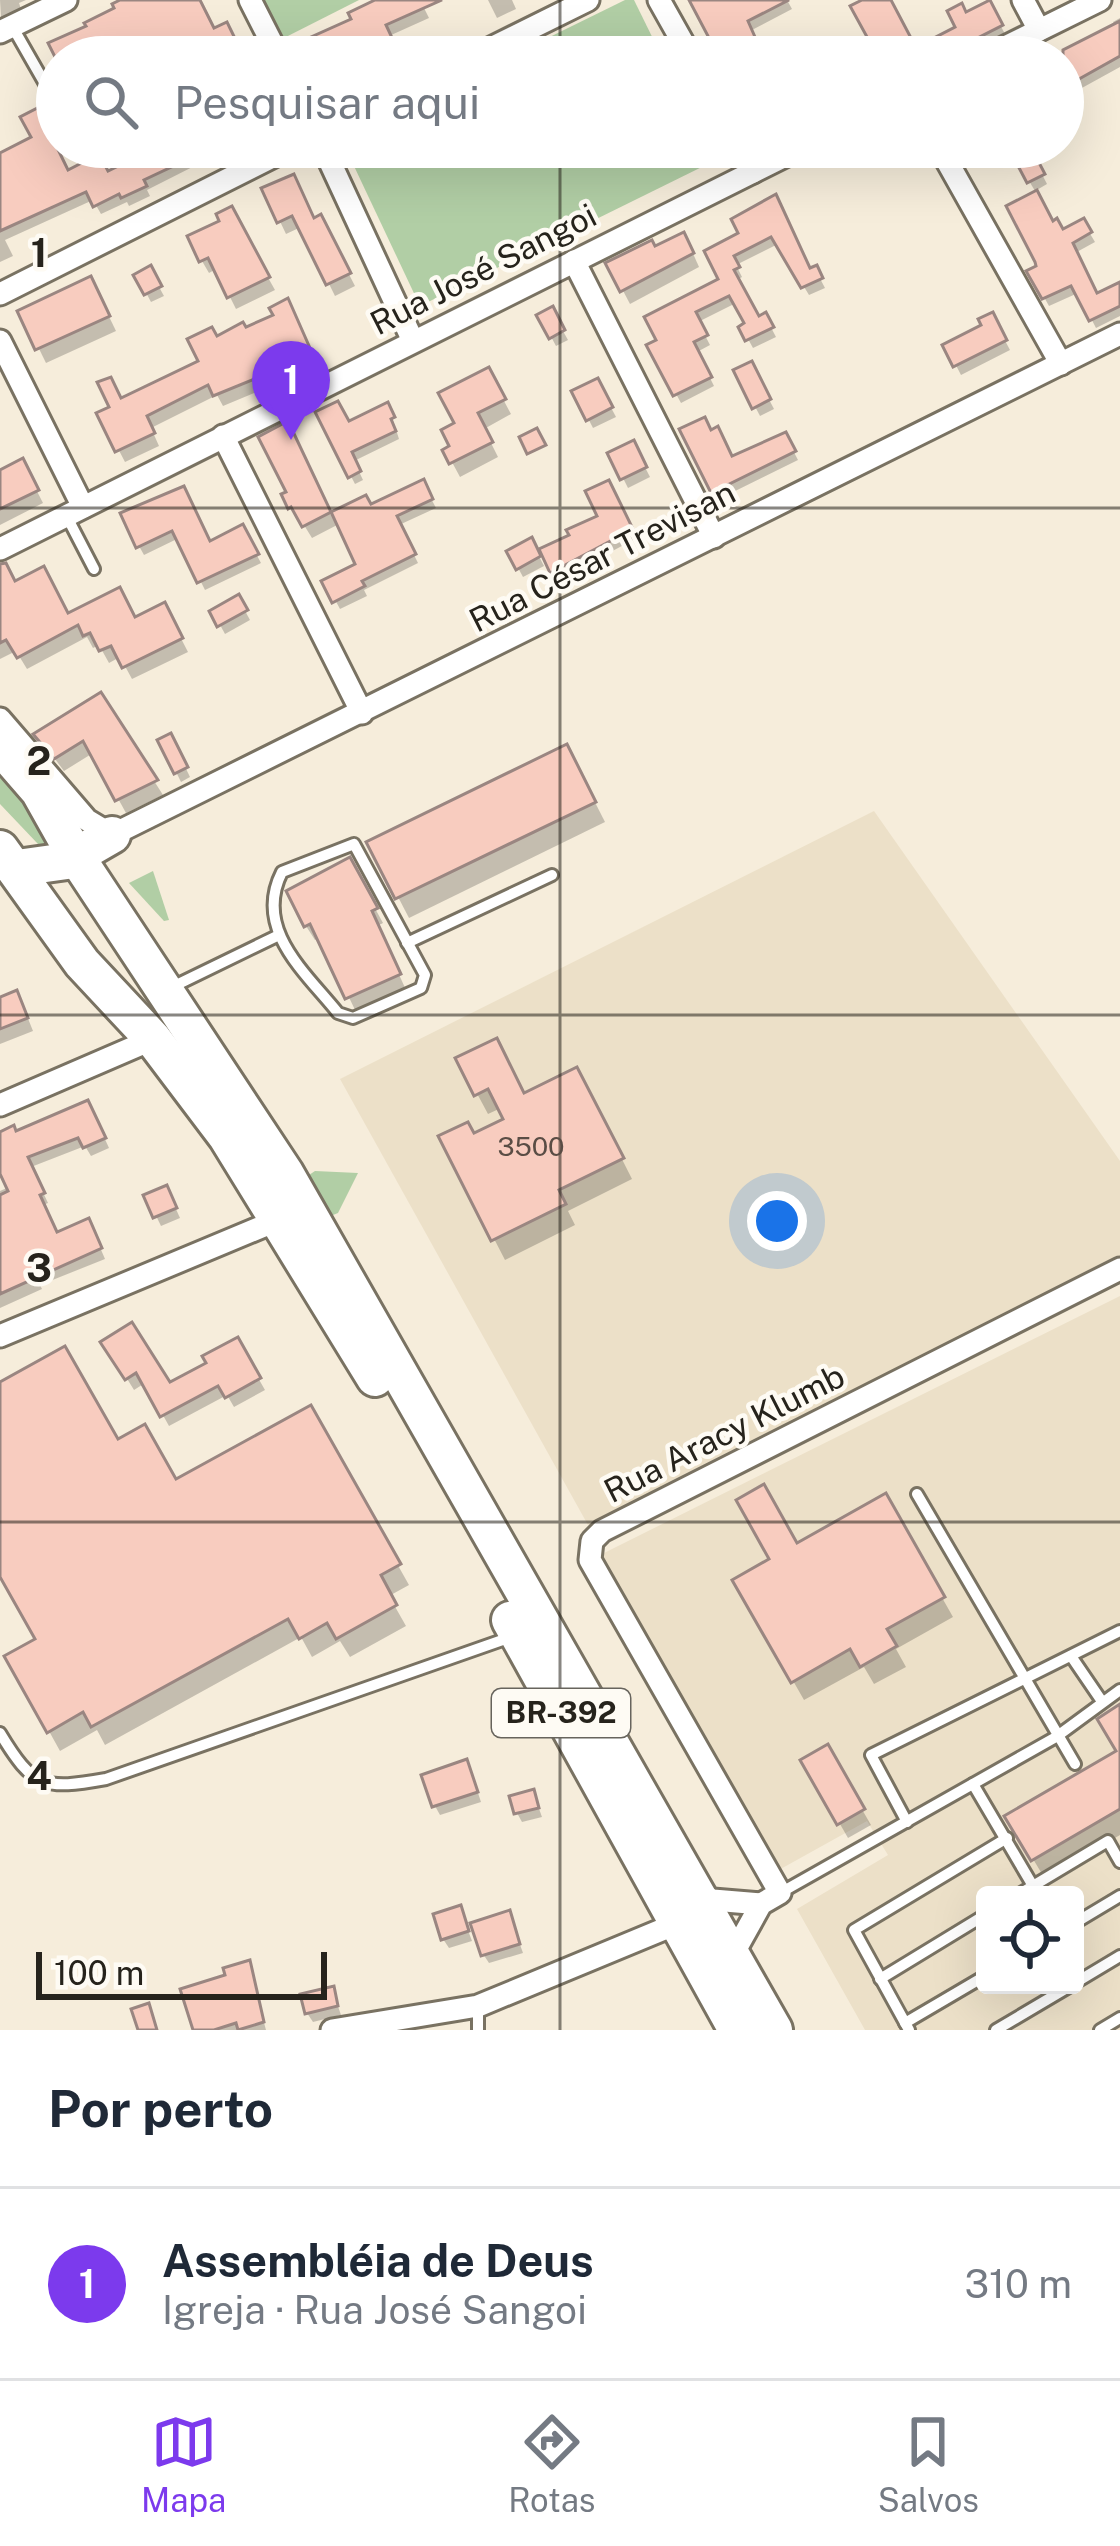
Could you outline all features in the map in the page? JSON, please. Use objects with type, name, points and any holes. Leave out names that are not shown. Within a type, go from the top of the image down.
[{"type":"highway","name":"BR-392","points":[[0,746],[39,791],[41,853],[82,963],[153,1039],[227,1137],[369,1367],[518,1634],[683,1907],[731,1959],[774,2030]]},
{"type":"highway","name":"BR-392","points":[[41,853],[99,889],[285,1173],[683,1907],[737,2030]]},
{"type":"street","points":[[6,29],[66,0]]},
{"type":"street","points":[[250,0],[268,36]]},
{"type":"street","points":[[515,36],[588,0]]},
{"type":"street","points":[[659,0],[679,36]]},
{"type":"street","points":[[1023,0],[1039,30]]},
{"type":"street","points":[[1027,36],[1100,0]]},
{"type":"street","points":[[0,293],[250,168]]},
{"type":"street","points":[[333,168],[413,341]]},
{"type":"street","points":[[751,168],[753,172]]},
{"type":"street","name":"Rua José Sangoi","points":[[0,549],[761,168]]},
{"type":"street","points":[[951,168],[1061,364]]},
{"type":"street","points":[[574,261],[714,537]]},
{"type":"street","name":"Rua César Trevisan","points":[[41,853],[362,713],[1120,334]]},
{"type":"street","points":[[0,340],[75,511]]},
{"type":"street","points":[[223,436],[362,713]]},
{"type":"street","points":[[0,719],[87,820],[41,853]]},
{"type":"street","points":[[0,1105],[153,1039]]},
{"type":"street","points":[[0,1336],[278,1220]]},
{"type":"street","name":"Rua Aracy Klumb","points":[[770,1899],[590,1560],[592,1541],[1120,1270]]},
{"type":"street","points":[[332,2030],[478,2024],[683,1907],[713,1900],[770,1899]]},
{"type":"street","points":[[731,1959],[770,1899]]},
{"type":"lane","points":[[6,29],[36,71]]},
{"type":"lane","points":[[75,511],[94,569]]},
{"type":"lane","points":[[354,844],[425,975],[421,988],[353,1018],[338,1013],[277,936],[274,897],[283,872],[354,844]]},
{"type":"lane","points":[[406,943],[552,875]]},
{"type":"lane","points":[[165,991],[277,936]]},
{"type":"lane","points":[[917,1494],[1075,1764]]},
{"type":"lane","points":[[907,1822],[872,1755],[1120,1630]]},
{"type":"lane","points":[[0,1733],[22,1771],[59,1787],[106,1779],[518,1634]]},
{"type":"lane","points":[[1071,1656],[1101,1700]]},
{"type":"lane","points":[[770,1899],[1056,1737],[1120,1690]]},
{"type":"lane","points":[[974,1784],[1033,1886],[1108,1841],[1120,1862]]},
{"type":"lane","points":[[976,1982],[907,2026],[854,1930],[1007,1838]]},
{"type":"lane","points":[[1084,1918],[1120,1897]]},
{"type":"lane","points":[[880,1978],[976,1920]]},
{"type":"lane","points":[[1084,1977],[1120,1956]]},
{"type":"lane","points":[[996,2030],[1056,1994]]},
{"type":"lane","points":[[1100,2030],[1120,2018]]},
{"type":"shaded area","points":[[874,811],[1120,1161],[1120,1259],[588,1525],[340,1079]]},
{"type":"shaded area","points":[[1120,1296],[1120,2030],[865,2030],[797,1909],[888,1855],[867,1821],[777,1871],[600,1555]]},
{"type":"green space","points":[[257,0],[359,0],[288,36],[275,36]]},
{"type":"green space","points":[[625,0],[634,0],[652,36],[552,36]]},
{"type":"green space","points":[[355,168],[700,168],[420,306]]},
{"type":"green space","points":[[0,766],[52,840],[47,845],[38,844],[0,804]]},
{"type":"green space","points":[[153,871],[169,920],[164,921],[129,883]]},
{"type":"green space","points":[[315,1171],[358,1173],[338,1213],[328,1217],[306,1177]]},
{"type":"building","points":[[120,0],[200,0],[214,28],[227,22],[234,36],[64,36],[114,8],[112,4]]},
{"type":"building","points":[[375,0],[442,0],[386,25],[391,36],[313,36],[351,19],[348,13]]},
{"type":"building","points":[[689,0],[789,0],[748,21],[755,36],[708,36]]},
{"type":"building","points":[[862,0],[891,0],[910,36],[866,36],[850,6]]},
{"type":"building","points":[[990,0],[1003,25],[982,36],[938,36],[955,27],[947,11],[962,3],[966,12]]},
{"type":"building","points":[[1120,21],[1120,56],[1084,76],[1084,39]]},
{"type":"building","points":[[36,109],[36,168],[169,168],[121,198],[119,194],[93,207],[86,192],[0,231],[0,153],[31,137],[20,117]]},
{"type":"building","points":[[1019,168],[1042,168],[1045,174],[1027,183]]},
{"type":"building","points":[[294,174],[314,218],[321,214],[351,273],[326,285],[292,216],[277,223],[261,188]]},
{"type":"building","points":[[1037,190],[1053,221],[1057,218],[1063,229],[1084,218],[1092,232],[1073,243],[1097,293],[1120,282],[1120,306],[1089,321],[1071,286],[1042,299],[1026,271],[1035,262],[1006,206]]},
{"type":"building","points":[[776,194],[810,268],[817,265],[823,278],[801,288],[771,237],[734,256],[740,267],[734,270],[759,316],[766,312],[774,327],[745,341],[738,327],[744,323],[729,296],[696,312],[708,335],[694,342],[712,377],[673,396],[646,345],[656,340],[644,317],[718,279],[704,251],[738,233],[731,219]]},
{"type":"building","points":[[232,206],[270,277],[227,298],[208,258],[199,262],[187,236],[219,221],[216,214]]},
{"type":"building","points":[[684,232],[694,253],[620,292],[605,263],[652,240],[655,246]]},
{"type":"building","points":[[151,265],[162,286],[144,295],[133,275]]},
{"type":"building","points":[[91,276],[110,316],[35,350],[17,311]]},
{"type":"building","points":[[288,298],[313,355],[213,396],[208,385],[147,416],[155,433],[115,452],[96,413],[109,407],[97,382],[111,377],[121,398],[198,361],[187,339],[212,327],[217,336],[243,322],[246,327],[273,315],[269,308]]},
{"type":"building","points":[[553,306],[565,330],[549,339],[536,315]]},
{"type":"building","points":[[993,312],[1007,340],[953,367],[942,345],[981,325],[978,319]]},
{"type":"building","points":[[752,361],[771,399],[752,409],[733,370]]},
{"type":"building","points":[[489,367],[506,399],[478,413],[493,442],[449,464],[442,450],[449,446],[441,430],[454,423],[438,393]]},
{"type":"building","points":[[598,378],[613,407],[586,421],[571,391]]},
{"type":"building","points":[[338,401],[349,421],[388,402],[395,417],[391,419],[396,431],[352,452],[361,471],[348,478],[315,412]]},
{"type":"building","points":[[705,417],[711,430],[718,426],[732,456],[786,432],[796,451],[711,493],[679,429]]},
{"type":"building","points":[[288,421],[331,512],[302,527],[288,509],[281,494],[286,492],[258,437]]},
{"type":"building","points":[[537,428],[546,445],[527,454],[519,437]]},
{"type":"building","points":[[634,440],[647,467],[620,480],[607,453]]},
{"type":"building","points":[[23,458],[39,490],[0,509],[0,470]]},
{"type":"building","points":[[424,479],[433,499],[397,516],[416,554],[362,581],[365,586],[332,603],[321,581],[355,564],[331,512],[366,495],[371,504]]},
{"type":"building","points":[[609,480],[633,529],[550,573],[539,549],[597,516],[585,491]]},
{"type":"building","points":[[184,486],[210,541],[243,524],[259,554],[197,583],[172,531],[136,548],[120,513]]},
{"type":"building","points":[[532,537],[541,556],[516,570],[506,551]]},
{"type":"building","points":[[6,563],[15,581],[44,566],[68,613],[120,587],[135,617],[165,602],[183,638],[122,668],[111,646],[99,651],[90,633],[83,636],[78,625],[17,658],[6,640],[0,643],[0,564]]},
{"type":"building","points":[[239,594],[248,610],[217,627],[209,611]]},
{"type":"building","points":[[101,692],[158,780],[115,801],[83,741],[54,759],[33,734]]},
{"type":"building","points":[[171,733],[188,767],[174,774],[157,740]]},
{"type":"building","points":[[567,744],[596,802],[395,899],[366,842]]},
{"type":"building","points":[[350,857],[378,908],[372,911],[401,974],[345,999],[310,924],[304,927],[286,891]]},
{"type":"building","points":[[17,990],[28,1018],[0,1029],[0,997]]},
{"type":"building","points":[[497,1038],[524,1093],[577,1067],[624,1158],[559,1190],[566,1204],[491,1241],[438,1136],[468,1122],[474,1133],[503,1119],[488,1089],[474,1096],[455,1058]]},
{"type":"building","points":[[88,1100],[106,1138],[83,1148],[78,1138],[28,1157],[57,1232],[89,1218],[102,1248],[0,1294],[0,1195],[8,1191],[0,1174],[0,1132],[14,1125],[16,1131]]},
{"type":"building","points":[[167,1185],[177,1208],[153,1218],[143,1195]]},
{"type":"building","points":[[132,1322],[170,1382],[206,1363],[202,1356],[238,1337],[261,1378],[225,1398],[218,1386],[160,1417],[136,1373],[125,1380],[100,1342]]},
{"type":"building","points":[[65,1346],[118,1439],[145,1424],[176,1479],[311,1405],[401,1564],[381,1575],[397,1605],[336,1639],[327,1623],[299,1639],[288,1619],[91,1727],[83,1712],[47,1733],[4,1656],[35,1639],[0,1577],[0,1382]]},
{"type":"building","points":[[764,1484],[797,1543],[886,1493],[945,1597],[887,1629],[897,1646],[860,1667],[850,1649],[791,1683],[732,1580],[769,1559],[736,1500]]},
{"type":"building","points":[[1120,1704],[1120,1809],[1031,1861],[1004,1816],[1116,1751],[1097,1719]]},
{"type":"building","points":[[828,1744],[865,1809],[837,1825],[800,1760]]},
{"type":"building","points":[[467,1759],[478,1792],[432,1807],[421,1775]]},
{"type":"building","points":[[534,1789],[539,1808],[514,1814],[509,1796]]},
{"type":"building","points":[[461,1905],[469,1931],[441,1940],[433,1914]]},
{"type":"building","points":[[510,1910],[520,1944],[481,1956],[470,1923]]},
{"type":"building","points":[[250,1960],[264,2022],[238,2030],[236,2023],[193,2030],[180,1989],[225,1975],[223,1968]]},
{"type":"building","points":[[334,1986],[338,2006],[305,2014],[300,1994]]},
{"type":"building","points":[[149,2003],[157,2030],[138,2030],[131,2009]]},
{"type":"place","name":"Assembléia de Deus","points":[[291,440]]}]
